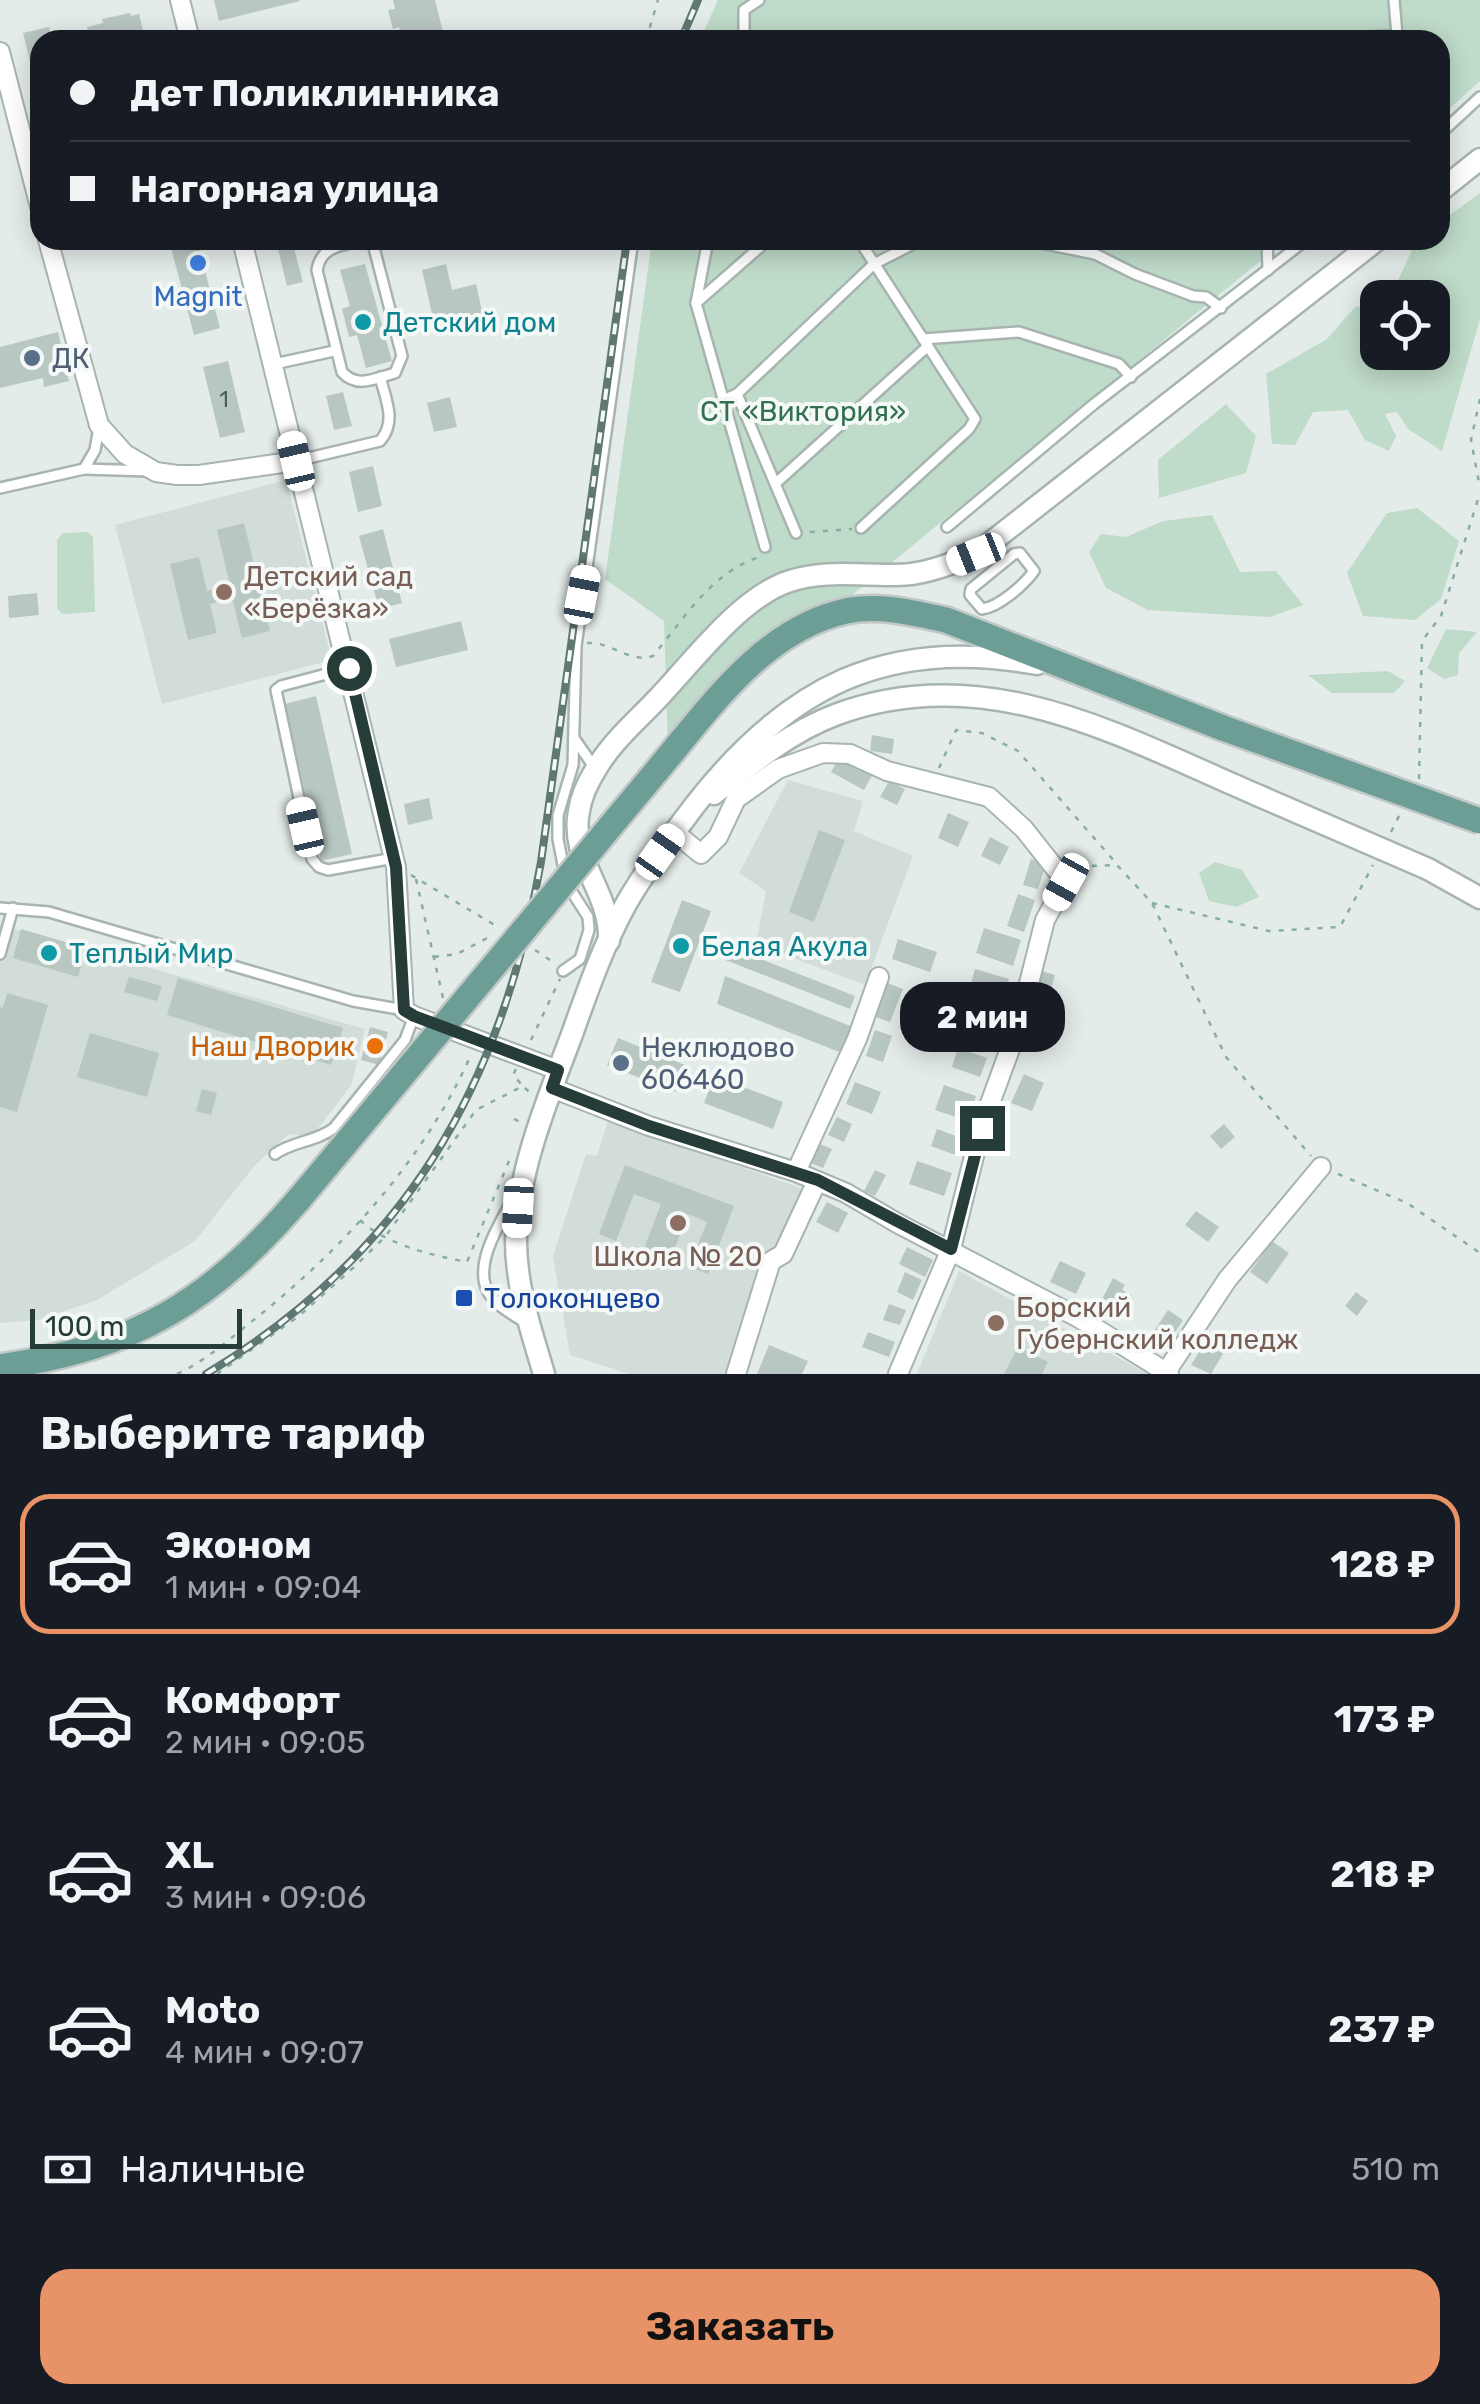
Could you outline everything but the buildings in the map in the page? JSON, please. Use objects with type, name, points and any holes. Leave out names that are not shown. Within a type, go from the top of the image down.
[{"type":"main road","points":[[0,1367],[56,1359],[106,1344],[160,1320],[234,1268],[300,1198],[739,676],[775,644],[812,622],[848,610],[910,612],[946,620],[1076,673],[1480,821]]},
{"type":"street","points":[[180,0],[188,30]]},
{"type":"street","points":[[0,52],[30,168]]},
{"type":"street","points":[[1450,183],[1480,159]]},
{"type":"street","points":[[51,250],[99,425],[126,454],[156,472],[199,475],[296,461]]},
{"type":"street","points":[[245,250],[395,862],[409,1013],[523,1058],[548,1086],[649,1126],[818,1180],[1079,1318],[1167,1373],[1226,1280],[1321,1167]]},
{"type":"street","points":[[608,942],[610,920],[604,900],[587,872],[578,839],[578,812],[596,769],[610,748],[753,602],[786,582],[808,576],[909,574],[976,554],[1364,250]]},
{"type":"street","points":[[544,1374],[519,1282],[516,1242],[524,1180],[548,1086],[587,966],[608,942],[625,906],[680,824],[722,770],[768,724],[818,690],[864,672],[906,661],[959,655],[1026,662],[1076,673]]},
{"type":"street","points":[[680,824],[764,754],[833,716],[877,702],[932,695],[994,697],[1058,711],[1428,869],[1480,898]]},
{"type":"street","points":[[680,824],[701,854],[718,837],[736,800],[778,770],[823,754],[850,754],[887,772],[990,796],[1024,829],[1066,882],[1045,920],[1018,1028],[982,1128],[951,1249],[898,1374]]},
{"type":"street","points":[[796,1172],[857,1039],[880,977]]},
{"type":"street","points":[[736,1374],[772,1261],[782,1254],[818,1180]]},
{"type":"lane","points":[[744,30],[744,10],[759,0]]},
{"type":"lane","points":[[1394,0],[1396,30]]},
{"type":"lane","points":[[1450,125],[1480,97]]},
{"type":"lane","points":[[327,250],[319,257],[317,270],[334,351],[349,380],[362,382],[395,373],[402,356],[375,250]]},
{"type":"lane","points":[[564,971],[587,966],[588,918],[572,892],[558,839],[558,814],[573,765],[576,646],[632,250]]},
{"type":"lane","points":[[706,250],[696,303],[765,547]]},
{"type":"lane","points":[[696,303],[757,250]]},
{"type":"lane","points":[[861,528],[969,430],[975,419],[865,250]]},
{"type":"lane","points":[[723,400],[736,394],[874,264],[901,250]]},
{"type":"lane","points":[[1075,250],[1095,254],[1193,296],[1206,297],[1220,308]]},
{"type":"lane","points":[[1267,250],[1268,270]]},
{"type":"lane","points":[[947,527],[1293,250]]},
{"type":"lane","points":[[776,484],[925,343],[1019,332],[1120,364],[1131,377]]},
{"type":"lane","points":[[274,364],[334,351]]},
{"type":"lane","points":[[296,461],[380,440],[388,432],[391,418],[380,377]]},
{"type":"lane","points":[[736,394],[796,532]]},
{"type":"lane","points":[[84,469],[94,450],[99,425]]},
{"type":"lane","points":[[0,488],[84,469],[156,472]]},
{"type":"lane","points":[[1020,553],[1034,570],[990,608],[982,609],[970,596],[971,589],[992,571],[1020,553]]},
{"type":"lane","points":[[976,554],[992,571]]},
{"type":"lane","points":[[349,668],[276,690],[312,859],[318,867],[328,870],[395,862]]},
{"type":"lane","points":[[574,738],[596,769]]},
{"type":"lane","points":[[0,908],[50,912],[353,1001],[409,1013],[405,1040],[334,1128],[322,1138],[286,1146],[276,1154]]},
{"type":"lane","points":[[0,954],[13,908]]},
{"type":"lane","points":[[524,1180],[495,1230],[485,1263],[485,1288],[496,1303],[529,1324]]},
{"type":"path","points":[[649,30],[658,0]]},
{"type":"path","points":[[1480,400],[1472,440],[1480,488]]},
{"type":"path","points":[[796,532],[861,528]]},
{"type":"path","points":[[576,646],[592,641],[616,647],[627,655],[645,659],[653,656],[718,579],[737,564],[761,557],[765,547]]},
{"type":"path","points":[[934,782],[956,730],[982,734],[1018,751],[1152,903],[1226,1057],[1321,1167],[1406,1203],[1480,1253]]},
{"type":"path","points":[[395,862],[508,934]]},
{"type":"path","points":[[1066,882],[1091,866],[1117,864]]},
{"type":"path","points":[[416,877],[440,993],[447,1005]]},
{"type":"path","points":[[432,957],[457,954],[485,937],[496,936]]},
{"type":"path","points":[[523,1086],[513,1075],[564,971],[525,943]]},
{"type":"path","points":[[177,1374],[198,1364],[297,1286],[360,1220],[411,1160],[464,1072],[478,1040]]},
{"type":"path","points":[[217,1374],[300,1316],[385,1237],[476,1110],[523,1086],[548,1086]]},
{"type":"path","points":[[514,1119],[524,1124]]},
{"type":"path","points":[[360,1220],[375,1234],[467,1262],[511,1155]]},
{"type":"shaded area","name":"Детский сад «Берёзка»","points":[[286,480],[332,660],[162,704],[115,525]]},
{"type":"shaded area","points":[[788,780],[863,801],[854,831],[913,856],[865,985],[756,944],[766,891],[739,873]]},
{"type":"shaded area","points":[[0,925],[365,1029],[351,1086],[311,1137],[289,1134],[255,1165],[195,1241],[97,1300],[38,1320],[0,1323]]},
{"type":"shaded area","name":"Школа № 20","points":[[608,1121],[807,1190],[729,1374],[629,1374],[570,1355],[553,1256],[586,1154],[597,1156]]},
{"type":"shaded area","name":"Борский Губернский колледж","points":[[959,1271],[1148,1374],[917,1374]]},
{"type":"green space","points":[[718,0],[1480,0],[1480,81],[1450,108],[1450,30],[704,30]]},
{"type":"green space","points":[[1480,193],[1480,319],[1442,451],[1408,429],[1397,412],[1385,414],[1396,436],[1389,451],[1365,440],[1348,410],[1313,412],[1295,445],[1272,444],[1266,374],[1327,339],[1355,307],[1360,306],[1360,370],[1450,370],[1450,280],[1398,280],[1412,250],[1450,250],[1450,215]]},
{"type":"green space","name":"СТ «Виктория»","points":[[651,250],[1274,250],[668,750],[664,621],[605,579]]},
{"type":"green space","points":[[1226,404],[1256,436],[1246,473],[1159,498],[1158,460]]},
{"type":"green space","points":[[1417,508],[1459,541],[1441,599],[1415,620],[1363,616],[1347,573],[1387,513]]},
{"type":"green space","points":[[1212,515],[1240,572],[1276,571],[1303,605],[1269,617],[1148,610],[1106,588],[1089,552],[1101,534],[1126,537],[1163,521]]},
{"type":"green space","points":[[88,532],[93,537],[95,612],[62,614],[57,608],[57,540],[63,533]]},
{"type":"green space","points":[[1446,629],[1477,632],[1459,653],[1458,675],[1444,679],[1427,668]]},
{"type":"green space","points":[[1388,671],[1405,681],[1394,693],[1332,693],[1308,675]]},
{"type":"green space","points":[[1215,862],[1242,870],[1259,897],[1236,907],[1209,901],[1199,873]]},
{"type":"railway","points":[[685,30],[698,0]]},
{"type":"railway","points":[[206,1374],[276,1327],[337,1275],[389,1219],[433,1158],[470,1092],[500,1020],[523,944],[541,862],[626,250]]},
{"type":"place","name":"Magnit","points":[[198,263]]},
{"type":"place","name":"Детский дом","points":[[363,322]]},
{"type":"place","name":"ДК","points":[[32,358]]},
{"type":"place","name":"Детский сад «Берёзка»","points":[[224,592]]},
{"type":"place","name":"Белая Акула","points":[[681,946]]},
{"type":"place","name":"Теплый Мир","points":[[49,953]]},
{"type":"place","name":"Наш Дворик","points":[[375,1046]]},
{"type":"place","name":"Неклюдово 606460","points":[[621,1063]]},
{"type":"place","name":"Школа № 20","points":[[678,1223]]},
{"type":"place","name":"Толоконцево","points":[[464,1298]]},
{"type":"place","name":"Борский Губернский колледж","points":[[996,1323]]},
{"type":"route","points":[[349,668],[396,867],[404,1010],[558,1070],[552,1088],[649,1126],[818,1180],[951,1249],[982,1128]]}]
